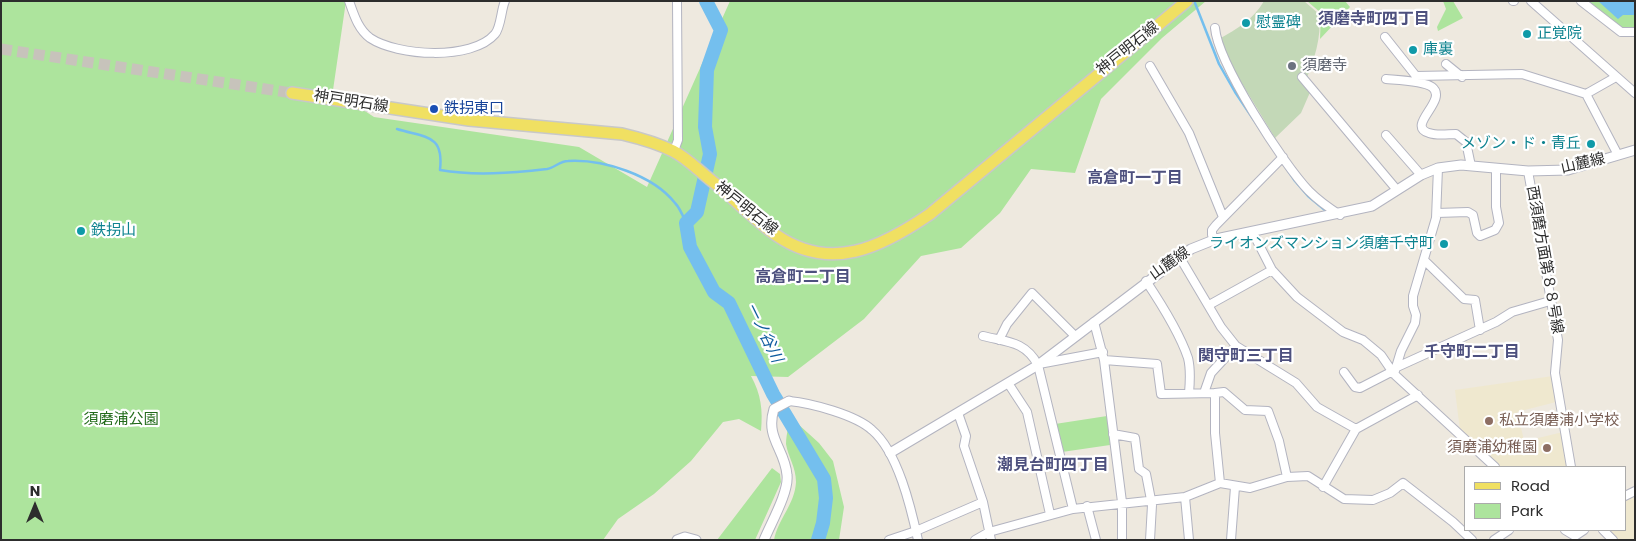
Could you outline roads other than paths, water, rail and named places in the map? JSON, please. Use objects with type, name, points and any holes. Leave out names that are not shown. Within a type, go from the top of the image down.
[{"type":"main road","name":"神戸明石線","points":[[292,93],[469,120],[622,134],[674,151],[777,235],[808,250],[837,254],[872,248],[899,235],[930,214],[1187,1]]},
{"type":"street","points":[[349,1],[355,20],[370,38],[384,44],[422,53],[449,54],[482,45],[496,33],[505,1]]},
{"type":"street","points":[[674,151],[678,140],[677,1]]},
{"type":"street","points":[[1581,1],[1621,32],[1635,32]]},
{"type":"street","points":[[1534,4],[1634,92]]},
{"type":"street","points":[[1215,28],[1216,41],[1236,82],[1281,159],[1311,193],[1340,215]]},
{"type":"street","points":[[1385,37],[1416,76],[1462,77],[1522,74],[1586,94],[1618,156]]},
{"type":"street","points":[[1446,64],[1462,77]]},
{"type":"street","points":[[1150,66],[1189,133],[1223,217]]},
{"type":"street","points":[[1302,77],[1397,190]]},
{"type":"street","points":[[1586,94],[1616,77]]},
{"type":"street","points":[[1386,79],[1425,84],[1433,87],[1436,101],[1422,120],[1422,127],[1425,132],[1430,134],[1456,134],[1466,142],[1471,166]]},
{"type":"street","points":[[1386,135],[1422,175]]},
{"type":"street","name":"山麓線","points":[[890,453],[1038,364],[1179,256],[1216,239],[1340,215],[1372,206],[1422,175],[1438,168],[1471,166],[1528,171],[1568,170],[1635,150]]},
{"type":"street","points":[[1216,239],[1212,235],[1212,230],[1281,159]]},
{"type":"street","points":[[1395,371],[1401,351],[1415,323],[1416,315],[1412,306],[1413,296],[1437,213],[1438,168]]},
{"type":"street","points":[[1437,213],[1468,212],[1473,215],[1477,233],[1480,236],[1495,230],[1499,223],[1496,207],[1496,168]]},
{"type":"street","name":"西須磨方面第８８号線","points":[[1528,171],[1558,340],[1555,373],[1571,466]]},
{"type":"street","points":[[1253,233],[1272,270],[1297,297],[1343,332],[1363,340],[1381,355],[1418,395],[1494,466]]},
{"type":"street","points":[[1179,256],[1221,328],[1236,346],[1296,383],[1317,407],[1356,429]]},
{"type":"street","points":[[1424,260],[1464,299],[1474,300],[1480,330]]},
{"type":"street","points":[[1209,305],[1272,270]]},
{"type":"street","points":[[1146,281],[1158,300],[1187,357],[1190,371],[1189,394]]},
{"type":"street","points":[[999,340],[1007,324],[1032,293],[1075,336]]},
{"type":"street","points":[[1344,372],[1355,387],[1360,388],[1480,330],[1512,312],[1550,301]]},
{"type":"street","points":[[1094,322],[1103,356],[1122,502],[1122,540]]},
{"type":"street","points":[[983,336],[1022,346],[1028,350],[1038,364],[1073,509]]},
{"type":"street","points":[[1204,393],[1212,373],[1236,346]]},
{"type":"street","points":[[1038,364],[1103,356],[1157,364],[1161,394],[1224,392],[1245,410],[1268,411],[1279,441],[1286,477]]},
{"type":"street","points":[[1008,383],[1027,412],[1050,514]]},
{"type":"street","points":[[1215,393],[1215,433],[1220,483]]},
{"type":"street","points":[[1323,487],[1356,429],[1418,395]]},
{"type":"street","points":[[764,540],[786,487],[788,476],[785,464],[772,435],[770,422],[774,409],[789,401],[854,418],[873,430],[890,453],[918,540]]},
{"type":"street","points":[[958,413],[966,436],[964,446],[983,502],[990,536]]},
{"type":"street","points":[[1113,434],[1135,438],[1139,469],[1146,474],[1152,505],[1150,540]]},
{"type":"street","points":[[975,540],[1050,514],[1088,506],[1185,497],[1220,483],[1250,488],[1286,477],[1308,476],[1344,499],[1373,500],[1390,493],[1403,483],[1453,522],[1472,540]]},
{"type":"street","points":[[1231,540],[1235,487]]},
{"type":"street","points":[[1185,497],[1189,540]]},
{"type":"street","points":[[890,540],[916,531],[983,502]]},
{"type":"street","points":[[1088,506],[1096,540]]},
{"type":"street","points":[[1494,540],[1507,531]]},
{"type":"street","points":[[677,540],[688,537],[696,540]]},
{"type":"water","points":[[1598,1],[1635,1],[1635,15],[1623,15],[1618,19]]},
{"type":"waterway","name":"一ノ谷川","points":[[706,1],[721,30],[707,70],[705,127],[710,154],[697,212],[686,223],[690,247],[714,292],[729,303],[773,394],[824,479],[826,498],[823,523],[818,540]]},
{"type":"waterway","points":[[1195,3],[1219,64],[1235,92],[1295,181],[1308,196],[1326,211]]},
{"type":"waterway","points":[[397,129],[431,139],[439,150],[440,170],[466,173],[507,173],[547,169],[568,161],[582,161],[611,166],[641,177],[666,193],[678,207],[686,223]]},
{"type":"tunnel","points":[[1,49],[292,93]]},
{"type":"place","name":"慰霊碑","points":[[1246,23]]},
{"type":"place","name":"正覚院","points":[[1527,34]]},
{"type":"place","name":"庫裏","points":[[1413,50]]},
{"type":"place","name":"須磨寺","points":[[1292,66]]},
{"type":"place","name":"鉄拐東口","points":[[434,109]]},
{"type":"place","name":"メゾン・ド・青丘","points":[[1591,144]]},
{"type":"place","name":"鉄拐山","points":[[81,231]]},
{"type":"place","name":"ライオンズマンション須磨千守町","points":[[1444,244]]},
{"type":"place","name":"私立須磨浦小学校","points":[[1489,421]]},
{"type":"place","name":"須磨浦幼稚園","points":[[1547,448]]},
{"type":"district","name":"須磨寺町四丁目","points":[[1374,20]]},
{"type":"district","name":"高倉町一丁目","points":[[1135,179]]},
{"type":"district","name":"高倉町二丁目","points":[[803,278]]},
{"type":"district","name":"千守町二丁目","points":[[1472,353]]},
{"type":"district","name":"関守町三丁目","points":[[1246,357]]},
{"type":"district","name":"潮見台町四丁目","points":[[1053,466]]},
{"type":"park label","name":"須磨浦公園","points":[[121,420]]}]
